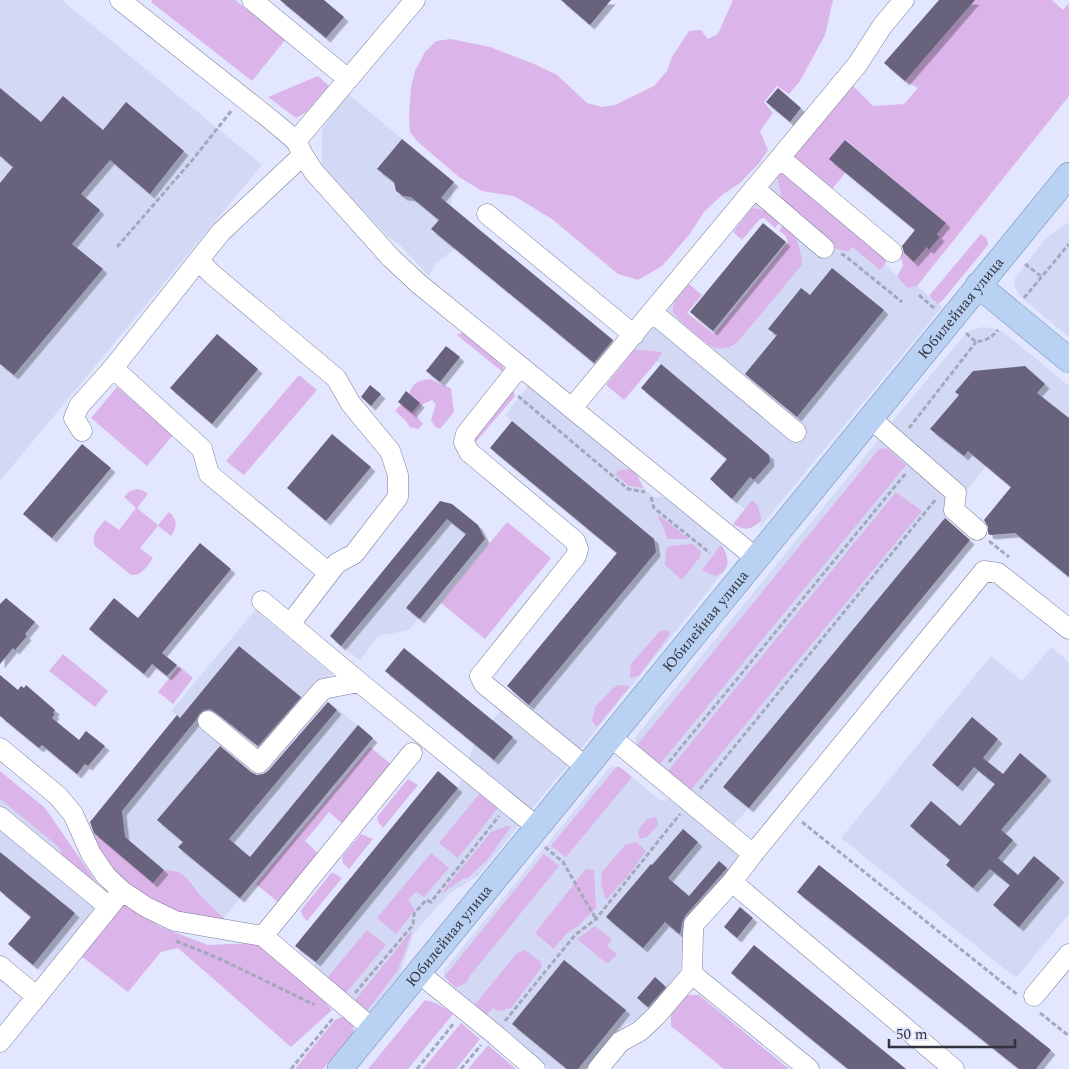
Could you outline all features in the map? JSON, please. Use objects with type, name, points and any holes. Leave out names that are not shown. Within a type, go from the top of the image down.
[{"type":"main road","name":"Юбилейная улица","points":[[340,1069],[419,973],[541,837],[586,767],[1069,175]]},
{"type":"main road","points":[[978,285],[1069,360]]},
{"type":"lane","points":[[120,0],[299,148],[314,172],[391,258],[426,290],[756,558]]},
{"type":"lane","points":[[252,0],[348,79]]},
{"type":"lane","points":[[572,408],[857,65],[883,26],[904,0]]},
{"type":"lane","points":[[82,431],[74,418],[79,406],[113,368],[221,232],[299,148],[348,79],[413,1]]},
{"type":"lane","points":[[780,158],[892,252]]},
{"type":"lane","points":[[754,188],[824,248]]},
{"type":"lane","points":[[487,214],[634,334]]},
{"type":"lane","points":[[199,261],[213,275],[336,378],[350,404],[390,451],[398,475],[398,497],[354,554],[337,563],[290,624]]},
{"type":"lane","points":[[652,312],[796,432]]},
{"type":"lane","points":[[520,366],[466,434],[464,442],[469,452],[575,541],[578,549],[576,556],[480,676],[484,684],[586,767]]},
{"type":"lane","points":[[113,368],[202,449],[209,474],[329,573]]},
{"type":"lane","points":[[870,418],[956,493],[954,510],[977,530]]},
{"type":"lane","points":[[598,1069],[620,1042],[640,1031],[656,1016],[692,974],[694,924],[732,882],[984,572],[998,574],[1069,629]]},
{"type":"lane","points":[[262,601],[541,837]]},
{"type":"lane","points":[[208,721],[259,763],[323,689],[359,682]]},
{"type":"lane","points":[[610,737],[753,854]]},
{"type":"lane","points":[[0,748],[58,796],[73,814],[91,854],[106,876],[122,891],[146,907],[175,921],[262,936],[373,1029]]},
{"type":"lane","points":[[262,936],[412,753]]},
{"type":"lane","points":[[0,817],[110,907]]},
{"type":"lane","points":[[732,882],[954,1069]]},
{"type":"lane","points":[[0,1042],[122,891]]},
{"type":"lane","points":[[1030,1001],[1069,954]]},
{"type":"lane","points":[[0,966],[36,997]]},
{"type":"lane","points":[[419,973],[535,1069]]},
{"type":"lane","points":[[692,974],[809,1069]]},
{"type":"path","points":[[116,247],[194,158],[224,120]]},
{"type":"path","points":[[1024,299],[1069,244]]},
{"type":"path","points":[[824,248],[844,255],[902,302]]},
{"type":"path","points":[[1026,264],[1042,276]]},
{"type":"path","points":[[919,295],[938,311]]},
{"type":"path","points":[[898,442],[976,342],[987,340],[998,330]]},
{"type":"path","points":[[966,333],[976,342]]},
{"type":"path","points":[[518,395],[628,489],[648,492],[651,495],[654,508],[710,553]]},
{"type":"path","points":[[658,776],[917,459]]},
{"type":"path","points":[[696,794],[947,485]]},
{"type":"path","points":[[505,1021],[575,935],[596,919],[684,810]]},
{"type":"path","points":[[788,811],[1030,1001],[1069,1036]]},
{"type":"path","points":[[354,994],[413,925],[414,914],[426,900],[431,902],[502,812]]},
{"type":"path","points":[[541,837],[563,862],[596,919]]},
{"type":"path","points":[[175,940],[218,958],[319,1007]]},
{"type":"path","points":[[416,1069],[465,1010]]},
{"type":"path","points":[[291,1069],[336,1015],[328,1011]]},
{"type":"path","points":[[461,1069],[486,1039]]},
{"type":"shaded area","points":[[0,0],[62,0],[262,165],[0,481]]},
{"type":"shaded area","points":[[152,0],[235,0],[285,40],[252,81],[151,2]]},
{"type":"shaded area","points":[[733,0],[833,0],[825,35],[800,81],[789,94],[777,86],[764,102],[773,113],[760,131],[768,150],[760,162],[740,183],[722,195],[704,212],[689,235],[662,266],[638,280],[618,274],[552,219],[514,196],[482,191],[459,177],[417,141],[410,132],[411,87],[415,71],[425,52],[436,41],[451,39],[490,47],[534,64],[557,75],[587,103],[602,107],[615,105],[654,86],[667,71],[672,57],[689,31],[701,30],[708,39],[718,34]]},
{"type":"shaded area","points":[[975,0],[1052,0],[1063,10],[1069,3],[1069,96],[917,286],[907,288],[897,276],[903,266],[899,249],[914,262],[927,247],[930,249],[940,237],[937,234],[946,223],[846,140],[830,159],[846,172],[828,194],[791,158],[853,86],[873,106],[904,104],[918,88],[905,81]]},
{"type":"shaded area","points":[[318,76],[329,86],[306,112],[296,118],[268,97]]},
{"type":"shaded area","points":[[348,94],[454,182],[451,206],[475,226],[455,249],[436,263],[429,276],[399,244],[389,238],[322,167],[322,130]]},
{"type":"shaded area","points":[[778,172],[785,173],[887,259],[880,270],[852,247],[848,252],[836,249],[784,207],[776,174]]},
{"type":"shaded area","points":[[776,174],[784,207],[836,249],[848,252],[851,247],[880,270],[885,264],[907,287],[917,286],[942,307],[760,527],[760,510],[752,500],[745,509],[732,499],[750,477],[754,480],[770,462],[769,455],[657,361],[661,352],[635,349],[674,302],[672,308],[678,319],[712,347],[732,347],[801,266],[802,261],[794,236],[765,210],[752,208]]},
{"type":"shaded area","points":[[752,208],[765,210],[780,222],[775,228],[764,218],[760,219],[742,240],[733,232]]},
{"type":"shaded area","points":[[1069,222],[1069,337],[1023,299],[1014,284],[1015,278],[1046,238]]},
{"type":"shaded area","points":[[783,225],[795,236],[802,265],[736,344],[716,348],[693,332],[674,314],[673,304],[689,284],[702,295],[687,313],[714,334],[788,242],[785,235],[779,231]]},
{"type":"shaded area","points":[[981,234],[987,239],[988,245],[938,304],[929,296]]},
{"type":"shaded area","points":[[983,327],[1002,331],[1069,386],[1069,491],[986,466],[723,787],[749,808],[732,827],[635,747],[636,736],[966,333]]},
{"type":"shaded area","points":[[464,333],[503,365],[504,373],[457,335]]},
{"type":"shaded area","points":[[635,349],[662,352],[657,361],[624,400],[606,385]]},
{"type":"shaded area","points":[[299,375],[317,390],[244,475],[226,461]]},
{"type":"shaded area","points":[[431,379],[451,388],[454,412],[440,429],[435,427],[431,420],[436,404],[432,400],[423,404],[415,414],[423,424],[418,429],[410,427],[395,411],[401,404],[420,403],[409,394],[412,387],[417,382]]},
{"type":"shaded area","points":[[529,385],[637,475],[644,488],[654,497],[664,497],[712,536],[723,547],[728,563],[726,569],[478,876],[449,894],[414,933],[400,973],[369,1012],[310,970],[458,788],[474,743],[515,693],[530,704],[639,572],[617,553],[638,526],[505,415]]},
{"type":"shaded area","points":[[117,387],[173,435],[147,466],[91,418]]},
{"type":"shaded area","points":[[513,388],[515,396],[469,450],[469,443]]},
{"type":"shaded area","points":[[887,448],[906,465],[660,764],[637,745],[879,449]]},
{"type":"shaded area","points":[[630,469],[637,475],[643,488],[629,486],[615,474],[620,470]]},
{"type":"shaded area","points":[[138,489],[148,494],[137,508],[158,525],[169,512],[174,517],[176,523],[171,536],[158,526],[140,548],[153,558],[141,572],[131,575],[95,546],[93,539],[105,520],[119,530],[136,508],[124,497],[133,490]]},
{"type":"shaded area","points":[[896,492],[922,511],[691,790],[668,771]]},
{"type":"shaded area","points":[[752,500],[759,509],[761,521],[748,528],[741,528],[733,524]]},
{"type":"shaded area","points":[[440,501],[452,504],[478,525],[485,539],[409,630],[378,636],[360,660],[330,636]]},
{"type":"shaded area","points":[[659,515],[689,539],[667,539],[658,518]]},
{"type":"shaded area","points":[[507,522],[551,558],[485,639],[441,603]]},
{"type":"shaded area","points":[[692,544],[700,550],[701,554],[682,580],[665,565],[666,549],[669,546]]},
{"type":"shaded area","points":[[721,545],[726,554],[727,563],[724,571],[715,576],[702,570]]},
{"type":"shaded area","points":[[256,609],[332,674],[323,683],[324,698],[373,738],[224,918],[203,898],[191,881],[153,883],[87,826],[177,715],[171,711]]},
{"type":"shaded area","points":[[668,630],[670,634],[639,676],[630,678],[631,664],[660,631]]},
{"type":"shaded area","points":[[1051,647],[1069,662],[1069,914],[1016,978],[841,838],[991,656],[1022,681]]},
{"type":"shaded area","points":[[63,654],[108,691],[95,707],[49,671]]},
{"type":"shaded area","points":[[179,666],[193,678],[173,704],[158,692]]},
{"type":"shaded area","points":[[619,685],[630,686],[597,727],[592,721],[595,707],[613,688]]},
{"type":"shaded area","points":[[370,747],[393,766],[344,825],[329,812],[305,841],[319,854],[279,903],[256,884]]},
{"type":"shaded area","points":[[611,766],[620,767],[661,801],[671,800],[738,853],[740,862],[688,943],[682,955],[680,972],[643,1018],[626,1024],[588,1069],[549,1069],[473,1007],[444,977],[444,970]]},
{"type":"shaded area","points":[[616,767],[620,767],[632,777],[566,857],[551,846]]},
{"type":"shaded area","points":[[0,771],[45,808],[106,896],[64,863],[60,848],[0,799]]},
{"type":"shaded area","points":[[408,779],[418,785],[383,828],[378,822],[377,817]]},
{"type":"shaded area","points":[[480,793],[498,808],[458,858],[439,843]]},
{"type":"shaded area","points":[[0,799],[61,848],[106,896],[46,975],[33,965],[75,913],[0,852]]},
{"type":"shaded area","points":[[656,817],[658,825],[647,837],[640,839],[638,833],[641,826],[647,819]]},
{"type":"shaded area","points":[[87,826],[153,882],[164,870],[184,875],[204,899],[227,921],[182,916],[122,883],[98,850]]},
{"type":"shaded area","points":[[511,826],[489,858],[468,878],[464,878],[442,894],[491,832]]},
{"type":"shaded area","points":[[361,834],[373,839],[349,869],[343,863],[342,857]]},
{"type":"shaded area","points":[[637,842],[646,851],[627,877],[606,900],[601,884],[602,872],[626,844]]},
{"type":"shaded area","points":[[431,853],[449,868],[424,897],[416,892],[408,900],[415,910],[396,934],[377,918]]},
{"type":"shaded area","points":[[544,854],[559,866],[469,977],[467,982],[456,988],[444,977]]},
{"type":"shaded area","points":[[586,869],[594,870],[596,908],[578,926],[566,934],[554,949],[535,933]]},
{"type":"shaded area","points":[[332,872],[342,878],[307,921],[302,915],[301,910]]},
{"type":"shaded area","points":[[123,904],[161,927],[208,945],[255,943],[311,987],[332,1010],[291,1047],[178,948],[161,952],[128,992],[81,956]]},
{"type":"shaded area","points":[[595,926],[612,939],[607,946],[617,954],[610,962],[606,963],[577,939]]},
{"type":"shaded area","points":[[367,930],[386,945],[346,993],[327,978]]},
{"type":"shaded area","points":[[411,931],[411,936],[398,970],[366,1012],[352,1004]]},
{"type":"shaded area","points":[[525,950],[541,962],[542,967],[511,1008],[498,1011],[493,1008],[484,1017],[473,1007],[517,953]]},
{"type":"shaded area","points":[[687,995],[699,995],[789,1069],[724,1069],[671,1026],[671,1015]]},
{"type":"shaded area","points":[[425,1000],[437,1004],[453,1014],[408,1069],[368,1069]]},
{"type":"shaded area","points":[[342,1017],[350,1019],[354,1032],[323,1069],[295,1069],[335,1020]]},
{"type":"shaded area","points":[[461,1023],[480,1039],[456,1069],[423,1069]]},
{"type":"shaded area","points":[[488,1045],[516,1069],[468,1069]]},
{"type":"building","points":[[280,0],[324,0],[344,17],[326,38]]},
{"type":"building","points":[[561,0],[611,0],[590,25]]},
{"type":"building","points":[[939,0],[975,0],[905,81],[884,63]]},
{"type":"building","points":[[0,88],[41,122],[63,96],[103,130],[126,102],[184,151],[150,194],[110,160],[81,194],[100,210],[72,244],[103,269],[14,375],[0,364],[0,183],[13,167],[0,156]]},
{"type":"building","points":[[778,88],[801,108],[790,122],[766,102]]},
{"type":"building","points":[[402,139],[454,182],[441,198],[613,340],[594,363],[431,229],[439,220],[411,197],[403,196],[396,191],[394,182],[377,169]]},
{"type":"building","points":[[845,140],[946,223],[937,234],[940,237],[929,250],[927,247],[914,262],[904,253],[902,246],[915,230],[829,159]]},
{"type":"building","points":[[763,223],[786,242],[713,331],[690,312]]},
{"type":"building","points":[[832,268],[884,310],[797,417],[745,374],[777,335],[768,329],[801,288],[810,295]]},
{"type":"building","points":[[217,334],[258,369],[212,424],[170,388]]},
{"type":"building","points":[[446,346],[460,357],[440,382],[426,371]]},
{"type":"building","points":[[661,364],[769,455],[770,462],[754,480],[750,477],[732,499],[710,479],[727,459],[641,388]]},
{"type":"building","points":[[1025,366],[1045,384],[1037,393],[1069,418],[1069,577],[1015,533],[990,535],[988,533],[988,527],[984,520],[1011,487],[968,451],[964,456],[930,429],[959,395],[955,392],[973,371]]},
{"type":"building","points":[[370,385],[381,394],[371,406],[361,397]]},
{"type":"building","points":[[406,391],[420,403],[412,413],[398,402]]},
{"type":"building","points":[[512,421],[654,539],[656,552],[529,705],[507,686],[617,553],[490,448]]},
{"type":"building","points":[[332,434],[371,467],[326,521],[287,488]]},
{"type":"building","points":[[82,444],[111,468],[52,538],[23,514]]},
{"type":"building","points":[[440,501],[452,504],[478,525],[485,539],[420,619],[406,608],[466,534],[447,519],[341,646],[330,636]]},
{"type":"building","points":[[945,518],[970,540],[749,808],[723,787]]},
{"type":"building","points":[[200,543],[231,569],[162,653],[177,665],[167,676],[152,664],[144,674],[89,629],[114,598],[138,618]]},
{"type":"building","points":[[6,598],[35,622],[25,634],[27,636],[15,650],[13,648],[0,664],[0,604]]},
{"type":"building","points":[[239,646],[301,697],[258,746],[210,709],[204,710],[199,714],[122,811],[125,837],[164,870],[153,883],[94,833],[90,822],[177,715],[180,718]]},
{"type":"building","points":[[404,648],[513,737],[494,760],[385,671]]},
{"type":"building","points":[[0,675],[18,690],[21,686],[24,688],[26,685],[55,710],[52,718],[79,740],[86,731],[105,746],[88,766],[85,764],[77,774],[42,745],[39,748],[0,716]]},
{"type":"building","points":[[328,702],[337,710],[229,839],[250,857],[358,725],[373,738],[240,898],[178,847],[183,842],[157,820],[220,746],[251,772],[257,775],[263,774],[268,771]]},
{"type":"building","points":[[972,717],[998,739],[983,758],[1003,774],[1020,753],[1047,776],[1001,830],[1013,840],[998,858],[1018,875],[1034,856],[1060,878],[1019,927],[993,905],[1010,885],[990,869],[973,888],[946,865],[950,860],[910,826],[931,801],[960,826],[995,784],[974,767],[958,787],[932,765]]},
{"type":"building","points":[[438,771],[458,788],[316,962],[295,946]]},
{"type":"building","points":[[683,829],[698,842],[668,878],[689,896],[719,861],[727,868],[685,916],[679,934],[665,922],[643,948],[606,917]]},
{"type":"building","points":[[0,852],[75,913],[33,965],[8,944],[31,917],[0,891]]},
{"type":"building","points":[[819,865],[1051,1050],[1036,1069],[1019,1069],[797,892]]},
{"type":"building","points":[[740,907],[753,918],[737,938],[724,927]]},
{"type":"building","points":[[754,945],[906,1069],[848,1069],[805,1034],[731,973]]},
{"type":"building","points":[[564,960],[626,1010],[578,1069],[567,1069],[512,1024]]},
{"type":"building","points":[[655,977],[666,987],[648,1007],[637,998]]}]
